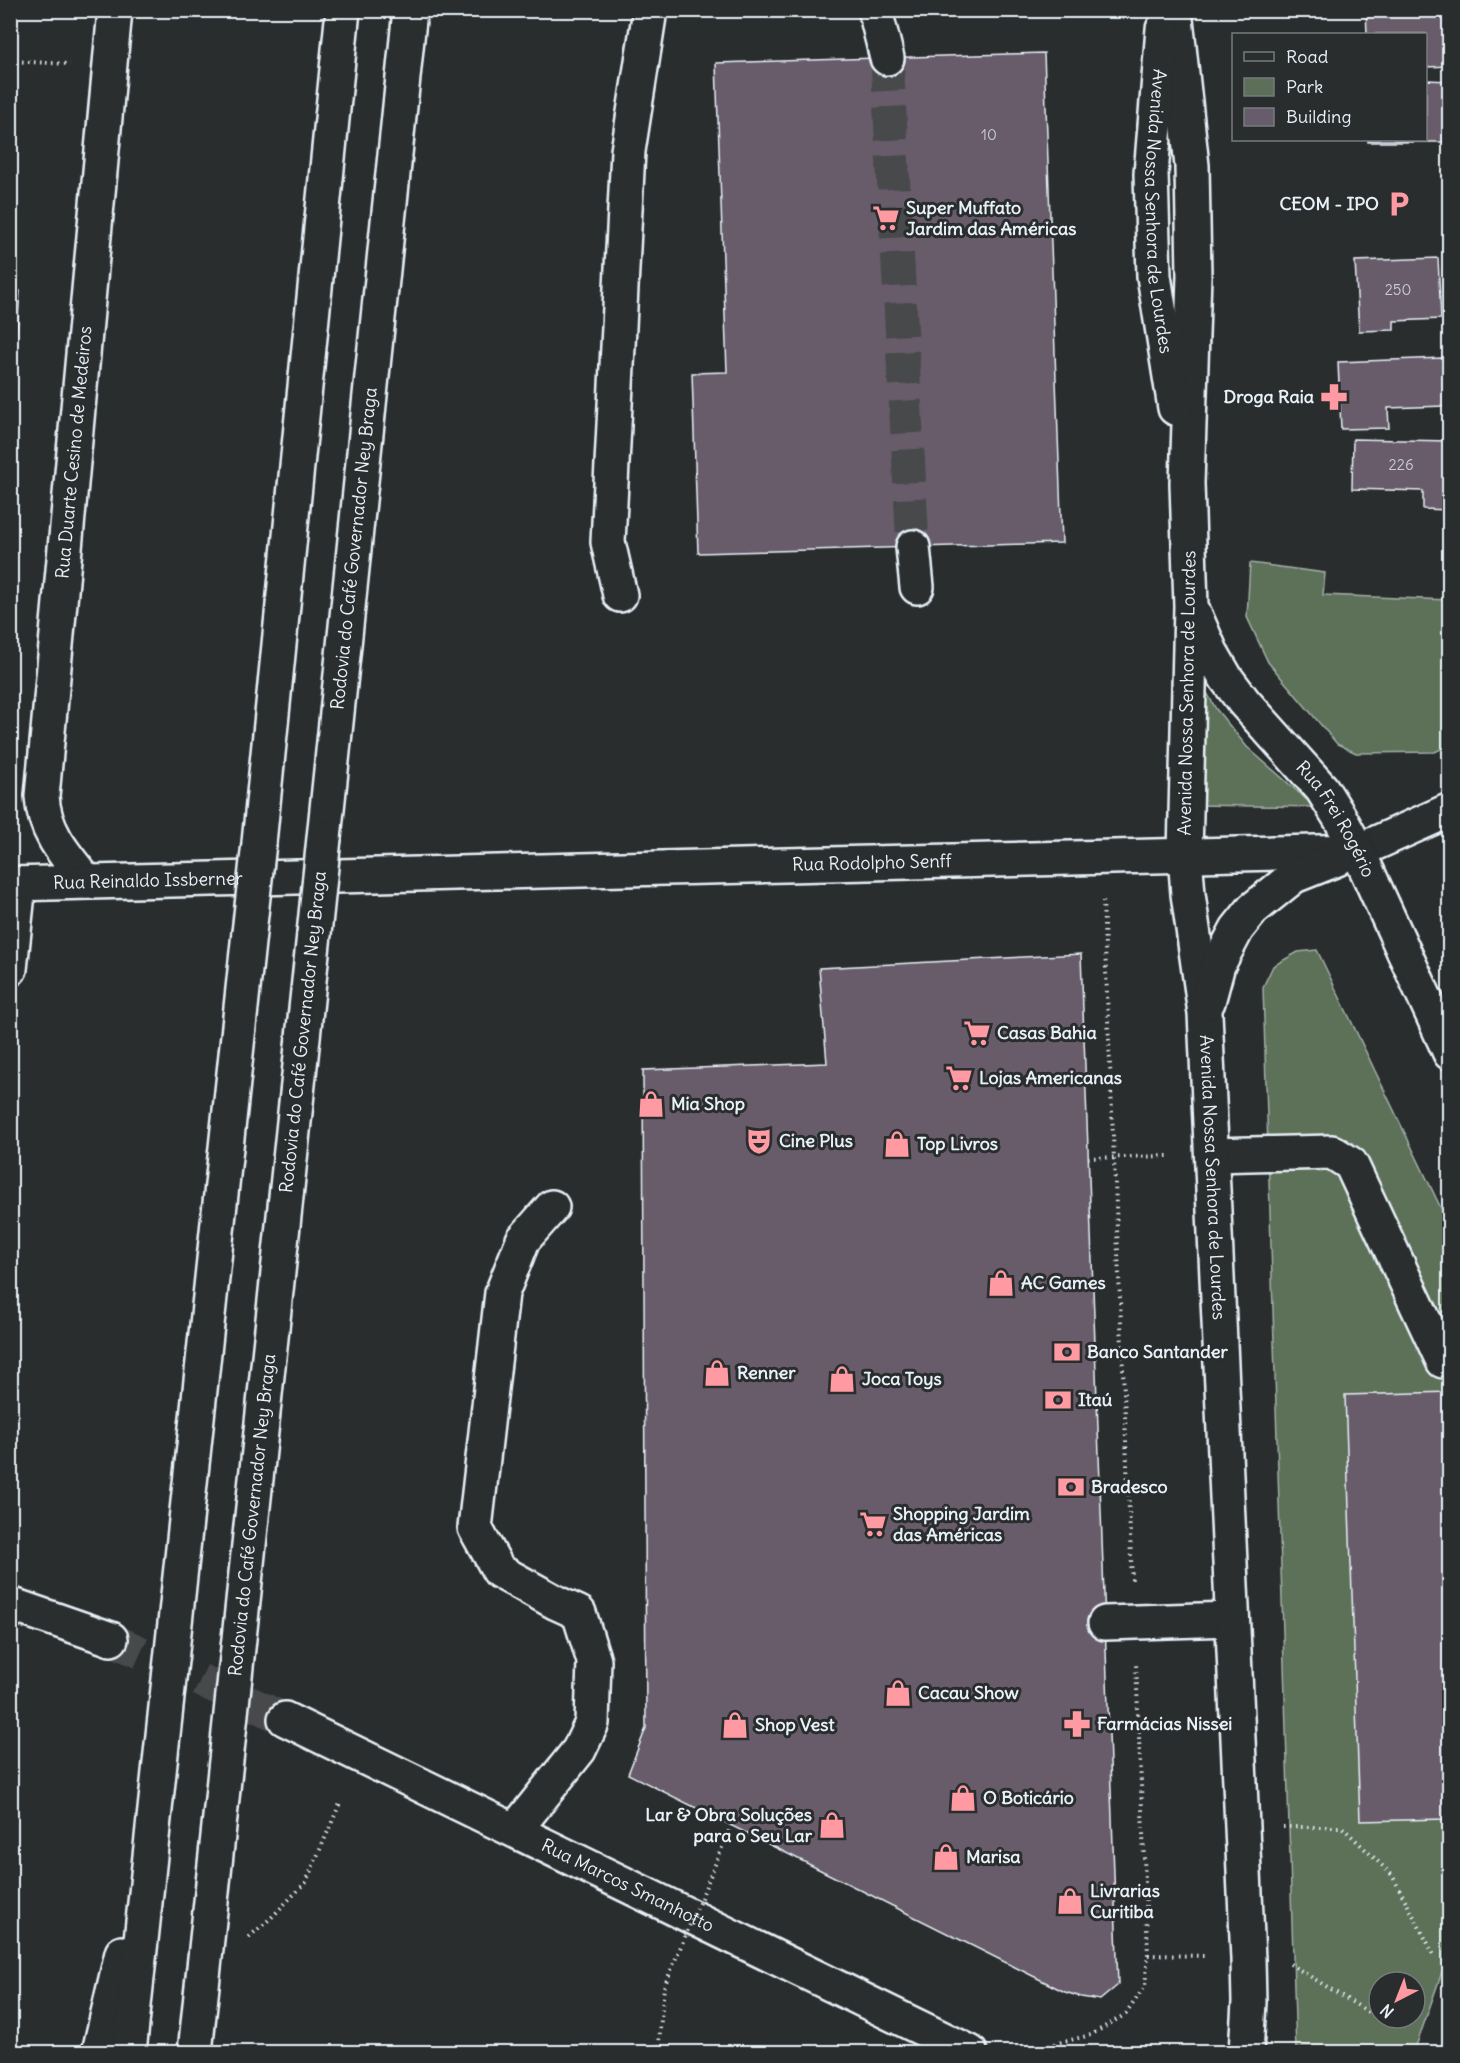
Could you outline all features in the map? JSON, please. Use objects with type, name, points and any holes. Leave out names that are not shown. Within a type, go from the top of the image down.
[{"type":"main road","name":"Rua Duarte Cesino de Medeiros","points":[[87,882],[49,831],[43,812],[42,796],[115,10]]},
{"type":"main road","points":[[129,2052],[259,843],[343,10]]},
{"type":"main road","name":"Rodovia do Café Governador Ney Braga","points":[[195,2052],[410,10]]},
{"type":"main road","points":[[620,595],[608,542],[623,246],[628,151],[650,10]]},
{"type":"main road","points":[[875,10],[887,58]]},
{"type":"main road","name":"Avenida Nossa Senhora de Lourdes","points":[[1164,10],[1151,174],[1154,276],[1186,483]]},
{"type":"main road","name":"Avenida Nossa Senhora de Lourdes","points":[[1175,10],[1192,166],[1194,276],[1186,483],[1191,606],[1185,855],[1188,894],[1205,1013],[1248,1959],[1249,2002],[1246,2052]]},
{"type":"main road","points":[[1154,276],[1194,276]]},
{"type":"main road","points":[[913,547],[917,587]]},
{"type":"main road","name":"Rua Frei Rogério","points":[[1191,606],[1211,652],[1226,678],[1244,702],[1322,789],[1358,851],[1449,1053]]},
{"type":"main road","name":"Rua Rodolpho Senff","points":[[285,877],[1358,851],[1449,810]]},
{"type":"main road","points":[[1205,1013],[1218,965],[1237,929],[1253,909],[1294,876],[1358,851]]},
{"type":"main road","name":"Rua Reinaldo Issberner","points":[[15,884],[285,877]]},
{"type":"main road","points":[[10,969],[15,884]]},
{"type":"main road","points":[[1212,1155],[1332,1152],[1351,1164],[1443,1361]]},
{"type":"main road","points":[[515,1830],[579,1750],[592,1723],[594,1661],[579,1613],[499,1571],[475,1528],[502,1293],[523,1239],[552,1207]]},
{"type":"main road","points":[[10,1604],[111,1639]]},
{"type":"main road","points":[[1119,1623],[1233,1619]]},
{"type":"main road","name":"Rua Marcos Smanhotto","points":[[285,1719],[970,2052]]},
{"type":"main road","points":[[99,2052],[155,1810]]},
{"type":"path","points":[[10,61],[72,64]]},
{"type":"path","points":[[1025,2051],[1091,2035],[1126,2014],[1145,1986],[1148,1955],[1119,1623],[1114,1157],[1103,901]]},
{"type":"path","points":[[1088,1158],[1168,1156]]},
{"type":"path","points":[[204,1974],[272,1918],[306,1882],[341,1801]]},
{"type":"path","points":[[658,2052],[664,1987],[730,1826]]},
{"type":"path","points":[[1275,1827],[1342,1827],[1392,1875],[1435,1957]]},
{"type":"path","points":[[1148,1955],[1209,1956]]},
{"type":"path","points":[[1289,1964],[1367,2011]]},
{"type":"green space","points":[[1250,563],[1325,573],[1323,595],[1449,600],[1449,745],[1435,752],[1356,753],[1337,744],[1268,662],[1247,617]]},
{"type":"green space","points":[[1199,678],[1216,709],[1247,747],[1315,807],[1198,805]]},
{"type":"green space","points":[[1317,950],[1449,1225],[1449,1952],[1427,2015],[1427,1970],[1367,1970],[1367,2030],[1422,2030],[1414,2052],[1296,2052],[1263,987],[1273,966],[1298,952]]},
{"type":"building","points":[[1366,10],[1450,10],[1450,66],[1427,67],[1427,33],[1367,33]]},
{"type":"building","name":"Super Muffato Jardim das Américas","points":[[1044,53],[1062,543],[698,553],[692,373],[727,372],[716,63]]},
{"type":"building","points":[[1427,80],[1450,81],[1450,142],[1368,142],[1427,141]]},
{"type":"building","points":[[10,196],[16,196],[14,272],[10,272]]},
{"type":"building","points":[[1438,258],[1441,319],[1394,321],[1394,330],[1359,331],[1355,261]]},
{"type":"building","points":[[10,290],[20,291],[15,357],[10,356]]},
{"type":"building","points":[[1443,358],[1445,406],[1388,408],[1389,428],[1341,429],[1338,362]]},
{"type":"building","points":[[1353,439],[1450,441],[1450,510],[1423,509],[1423,491],[1352,489]]},
{"type":"building","name":"Shopping Jardim das Américas","points":[[1081,954],[1118,1985],[1100,2000],[1065,1992],[628,1774],[646,1728],[643,1070],[827,1063],[819,968]]},
{"type":"building","points":[[1450,1392],[1450,1817],[1447,1819],[1360,1821],[1345,1395]]},
{"type":"tunnel","points":[[887,58],[913,547]]},
{"type":"tunnel","points":[[111,1639],[285,1719]]},
{"type":"place","name":"CEOM - IPO","points":[[1399,204]]},
{"type":"place","name":"Super Muffato Jardim das Américas","points":[[886,218]]},
{"type":"place","name":"Droga Raia","points":[[1334,397]]},
{"type":"place","name":"Casas Bahia","points":[[977,1033]]},
{"type":"place","name":"Lojas Americanas","points":[[959,1078]]},
{"type":"place","name":"Mia Shop","points":[[651,1104]]},
{"type":"place","name":"Cine Plus","points":[[759,1141]]},
{"type":"place","name":"Top Livros","points":[[897,1144]]},
{"type":"place","name":"AC Games","points":[[1001,1283]]},
{"type":"place","name":"Banco Santander","points":[[1067,1352]]},
{"type":"place","name":"Renner","points":[[717,1373]]},
{"type":"place","name":"Joca Toys","points":[[842,1379]]},
{"type":"place","name":"Itaú","points":[[1058,1400]]},
{"type":"place","name":"Bradesco","points":[[1071,1487]]},
{"type":"place","name":"Shopping Jardim das Américas","points":[[873,1524]]},
{"type":"place","name":"Cacau Show","points":[[898,1693]]},
{"type":"place","name":"Farmácias Nissei","points":[[1077,1724]]},
{"type":"place","name":"Shop Vest","points":[[735,1725]]},
{"type":"place","name":"O Boticário","points":[[963,1798]]},
{"type":"place","name":"Lar & Obra Soluções para o Seu Lar","points":[[832,1825]]},
{"type":"place","name":"Marisa","points":[[946,1857]]},
{"type":"place","name":"Livrarias Curitiba","points":[[1070,1901]]}]
